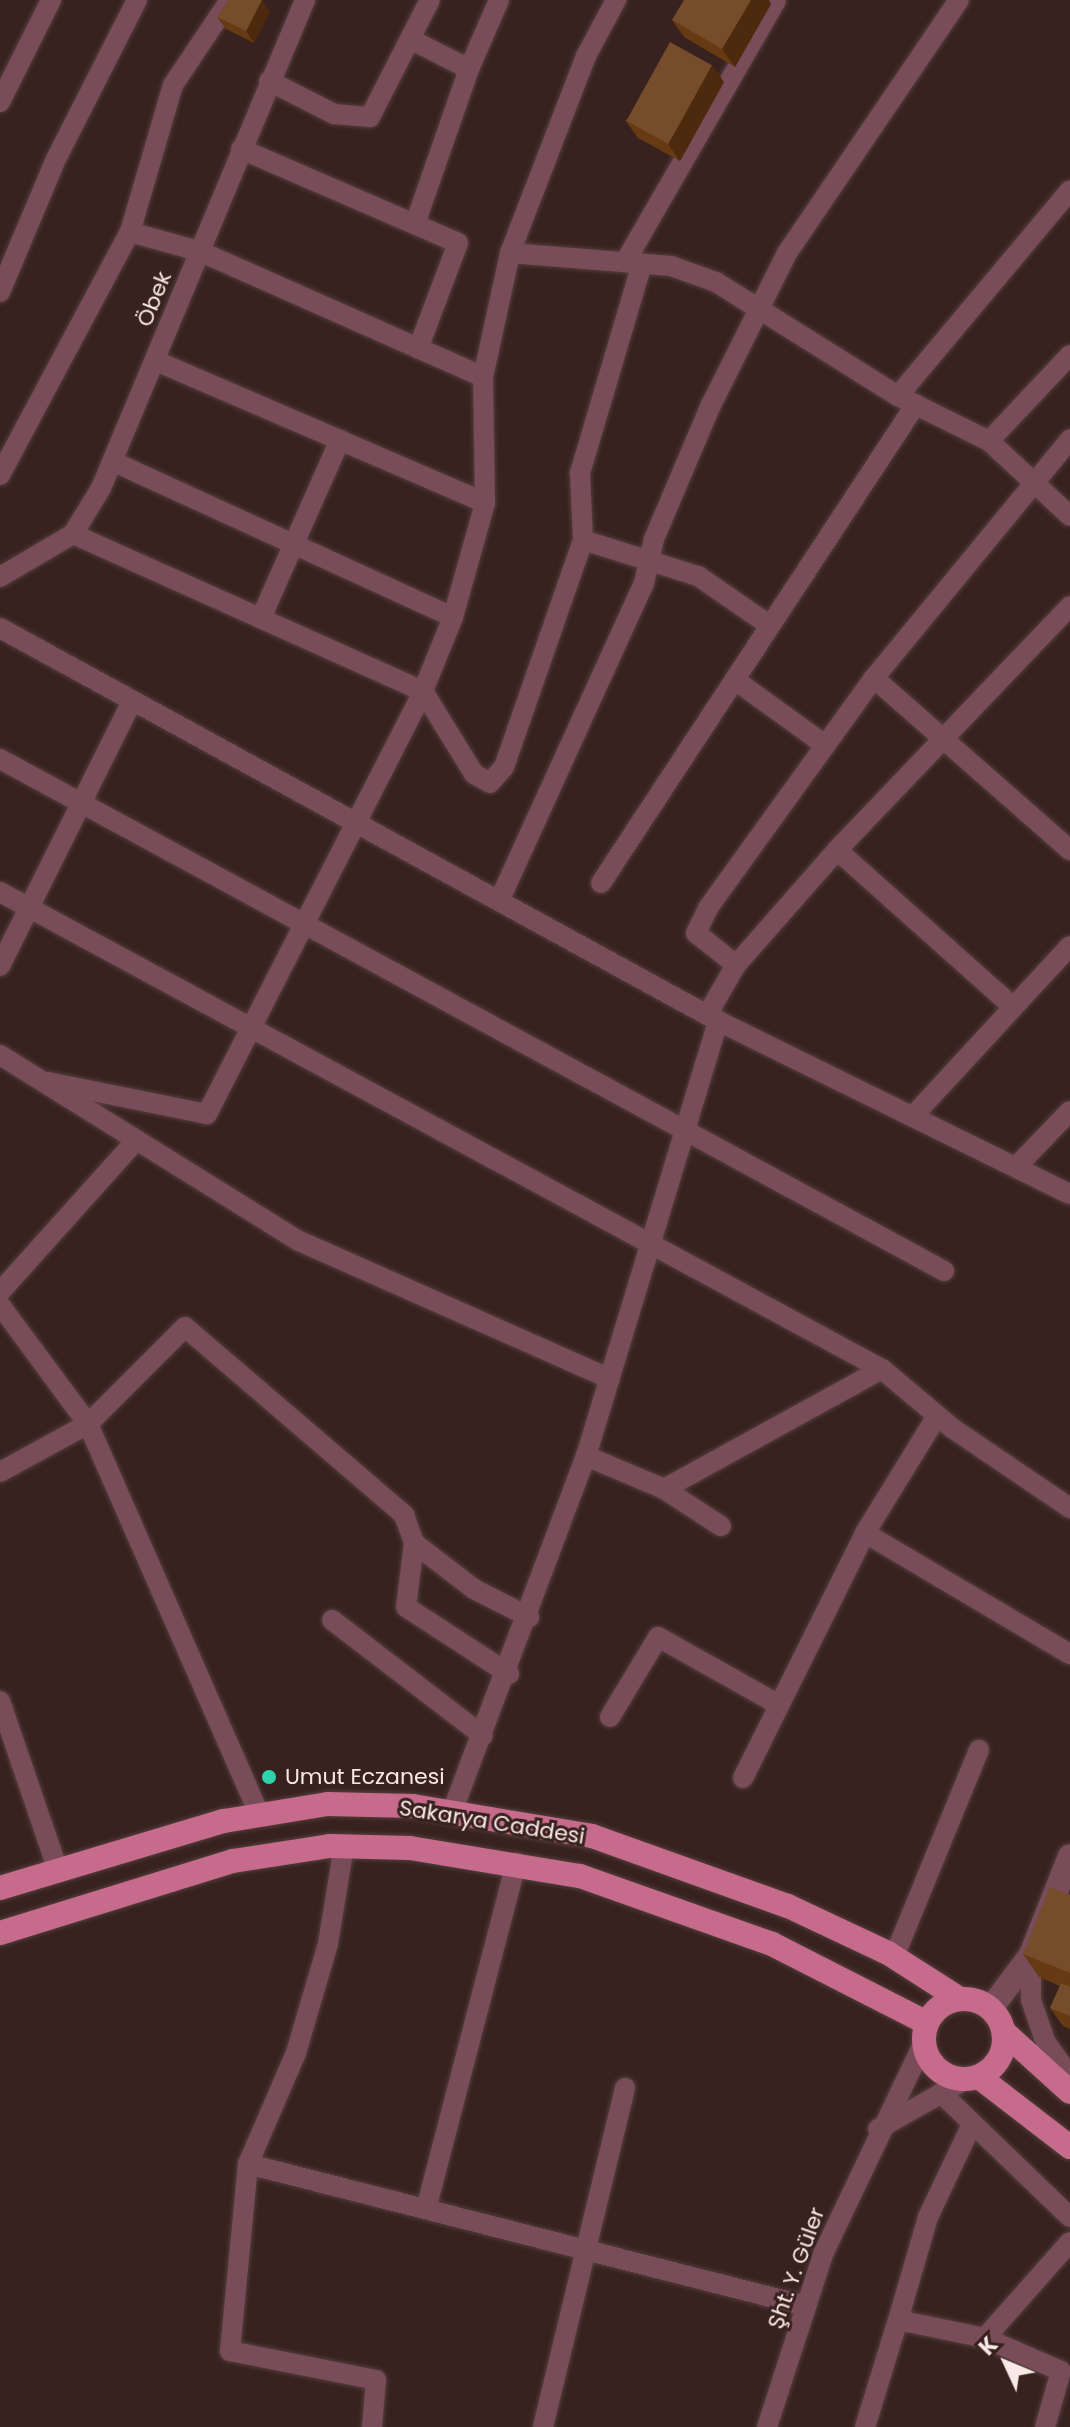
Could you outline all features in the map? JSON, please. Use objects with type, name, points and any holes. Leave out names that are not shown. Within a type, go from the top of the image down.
[{"type":"main road","name":"Sakarya Caddesi","points":[[0,1888],[260,1815],[328,1804],[452,1812],[592,1836],[788,1906],[894,1957],[960,1999]]},
{"type":"main road","name":"Sakarya Caddesi","points":[[0,1933],[233,1861],[344,1846],[516,1863],[580,1876],[772,1944],[925,2033]]},
{"type":"main road","points":[[1070,2092],[1005,2033],[991,2008],[960,1999],[925,2033],[935,2068],[972,2079],[1070,2147]]},
{"type":"main road","points":[[972,2079],[1000,2059],[1005,2033]]},
{"type":"street","points":[[0,102],[51,0]]},
{"type":"street","points":[[0,292],[137,0]]},
{"type":"street","points":[[0,475],[130,232],[173,85],[230,0]]},
{"type":"street","points":[[269,81],[334,114],[370,117],[430,0]]},
{"type":"street","points":[[415,224],[469,69],[499,0]]},
{"type":"street","points":[[48,1082],[207,1114],[423,691],[453,617],[485,503],[483,377],[510,253],[616,0]]},
{"type":"street","points":[[73,534],[423,691],[474,774],[490,783],[504,767],[583,540],[580,473],[634,263],[776,0]]},
{"type":"street","points":[[500,899],[644,583],[648,558],[787,253],[959,0]]},
{"type":"street","name":"Öbek","points":[[0,577],[73,534],[114,462],[269,81],[296,3]]},
{"type":"street","points":[[410,39],[469,69]]},
{"type":"street","points":[[241,149],[458,243],[418,349]]},
{"type":"street","points":[[601,883],[735,680],[907,400],[1070,190]]},
{"type":"street","points":[[130,232],[199,251],[483,377]]},
{"type":"street","points":[[510,253],[634,263],[716,282],[761,305],[907,400],[989,441],[1070,516]]},
{"type":"street","points":[[989,441],[1070,355]]},
{"type":"street","points":[[156,361],[485,503]]},
{"type":"street","points":[[736,965],[696,933],[874,678],[1032,479],[1070,439]]},
{"type":"street","points":[[261,618],[297,546],[340,440]]},
{"type":"street","points":[[114,462],[453,617]]},
{"type":"street","points":[[583,540],[698,576],[769,625]]},
{"type":"street","points":[[452,1812],[509,1674],[586,1456],[682,1132],[712,1018],[736,965],[941,735],[1070,606]]},
{"type":"street","points":[[0,628],[500,899],[712,1018],[1070,1194]]},
{"type":"street","points":[[874,678],[1070,850]]},
{"type":"street","points":[[735,680],[825,745]]},
{"type":"street","points":[[0,966],[84,805],[132,701]]},
{"type":"street","points":[[0,759],[682,1132],[944,1271]]},
{"type":"street","points":[[837,850],[1013,1007]]},
{"type":"street","points":[[0,892],[882,1369],[937,1416],[1070,1508]]},
{"type":"street","points":[[913,1116],[1070,946]]},
{"type":"street","points":[[0,1055],[48,1082],[133,1144],[297,1240],[610,1379]]},
{"type":"street","points":[[1017,1166],[1070,1111]]},
{"type":"street","points":[[0,1292],[133,1144]]},
{"type":"street","points":[[0,1305],[88,1424],[260,1815]]},
{"type":"street","points":[[0,1472],[88,1424],[185,1327],[404,1515],[414,1543],[406,1607],[509,1674]]},
{"type":"street","points":[[664,1489],[882,1369]]},
{"type":"street","points":[[743,1778],[865,1533],[937,1416]]},
{"type":"street","points":[[586,1456],[664,1489],[721,1526]]},
{"type":"street","points":[[865,1533],[1070,1654]]},
{"type":"street","points":[[414,1543],[474,1589],[529,1617]]},
{"type":"street","points":[[332,1620],[483,1736]]},
{"type":"street","points":[[610,1717],[658,1637],[779,1705]]},
{"type":"street","points":[[0,1701],[58,1870]]},
{"type":"street","points":[[894,1957],[979,1750]]},
{"type":"street","points":[[344,1846],[328,1944],[296,2053],[248,2164],[230,2351],[376,2380],[372,2427]]},
{"type":"street","points":[[991,2008],[1031,1955],[1070,1856]]},
{"type":"street","points":[[426,2209],[516,1863]]},
{"type":"street","points":[[1031,1955],[1031,2000],[1046,2043],[1070,2076]]},
{"type":"street","name":"Şht. Y. Güler","points":[[767,2427],[806,2306],[878,2129],[925,2033]]},
{"type":"street","points":[[878,2129],[972,2079]]},
{"type":"street","points":[[565,2427],[544,2424],[589,2250],[625,2088]]},
{"type":"street","points":[[941,2093],[1070,2217]]},
{"type":"street","points":[[865,2427],[928,2217],[972,2124]]},
{"type":"street","points":[[248,2164],[806,2306]]},
{"type":"street","points":[[985,2338],[1070,2242]]},
{"type":"street","points":[[898,2320],[985,2338],[1061,2371],[1045,2427]]},
{"type":"building","points":[[228,0],[262,0],[246,31],[217,17]]},
{"type":"building","points":[[684,0],[751,0],[722,49],[672,20]]},
{"type":"building","points":[[670,42],[712,65],[668,144],[626,121]]},
{"type":"building","points":[[1050,1887],[1070,1895],[1070,1973],[1023,1954]]},
{"type":"building","points":[[1061,1983],[1070,1987],[1070,2016],[1050,2008]]},
{"type":"place","name":"Umut Eczanesi","points":[[269,1777]]}]
